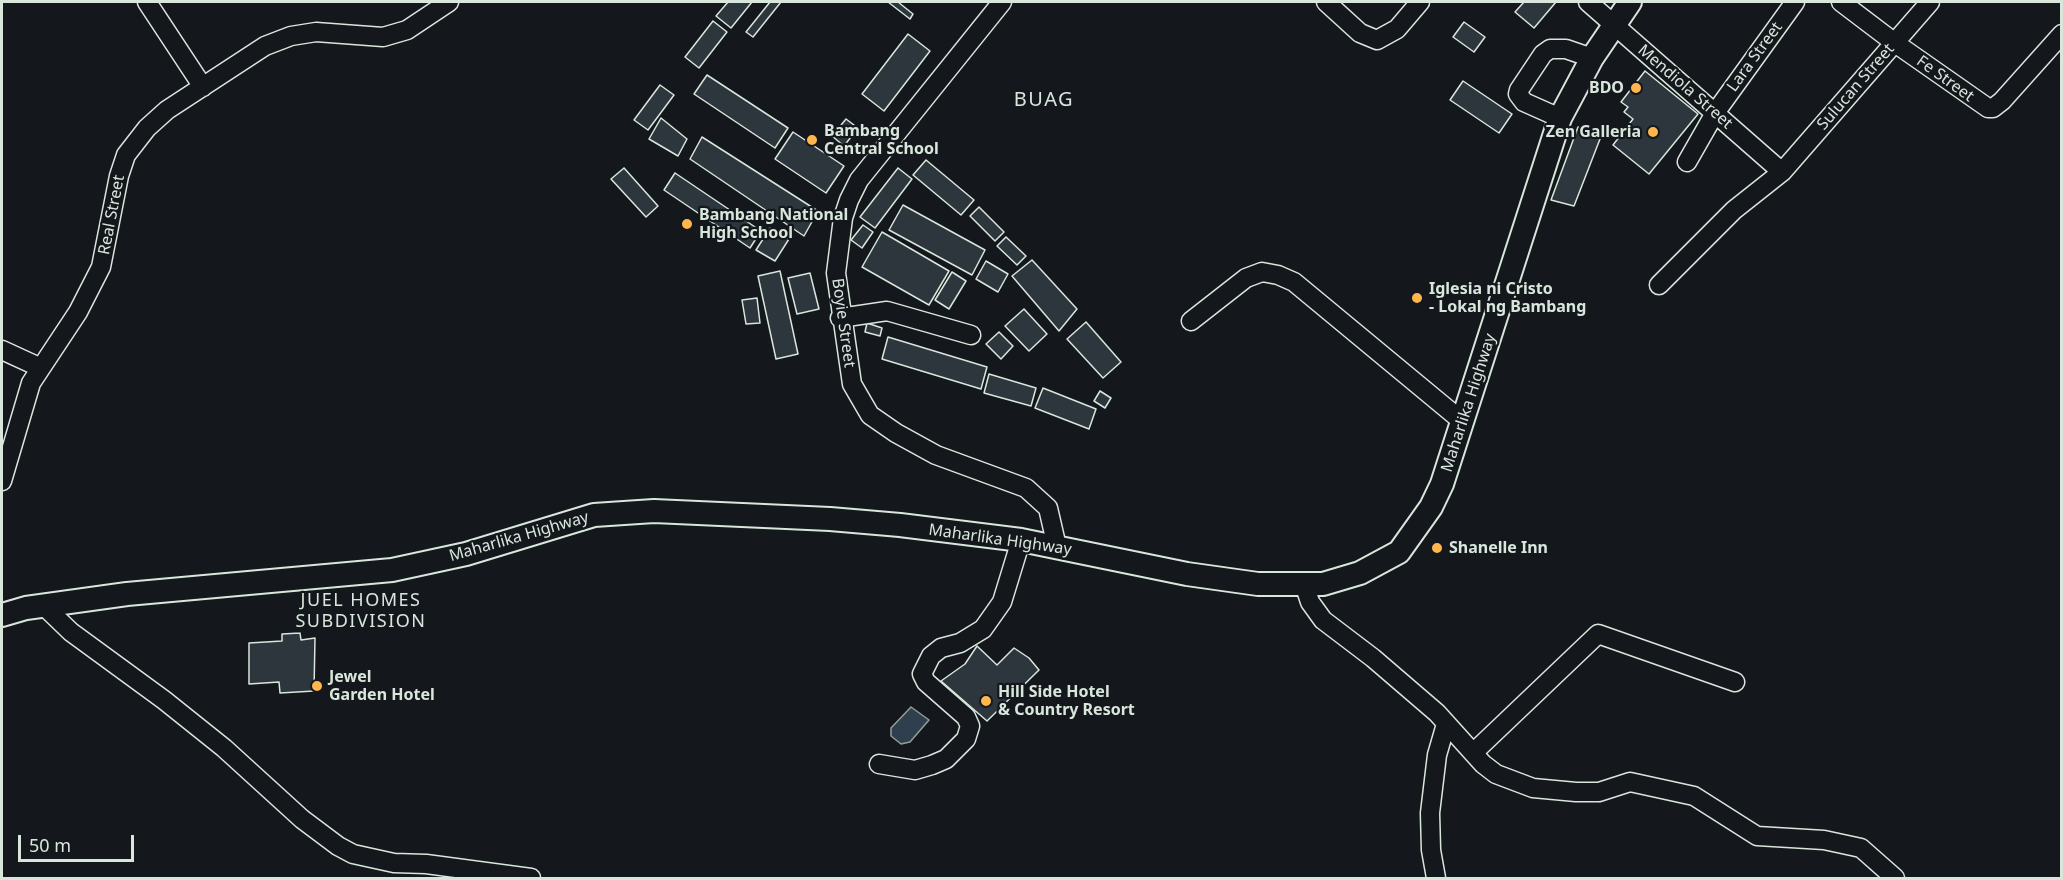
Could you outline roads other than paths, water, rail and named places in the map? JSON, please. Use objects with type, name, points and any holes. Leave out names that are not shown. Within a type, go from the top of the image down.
[{"type":"main road","name":"Maharlika Highway","points":[[2,615],[43,605],[127,594],[392,570],[466,554],[594,515],[620,512],[654,511],[830,519],[1021,540],[1226,580],[1280,586],[1323,584],[1360,573],[1399,552],[1431,507],[1453,455],[1560,118],[1592,58],[1630,2]]},
{"type":"street","points":[[147,2],[202,87]]},
{"type":"street","name":"Real Street","points":[[2,481],[22,406],[39,367],[78,312],[97,277],[106,249],[113,197],[126,155],[147,128],[167,110],[265,46],[291,36],[316,32],[383,37],[406,30],[449,2]]},
{"type":"street","name":"Boyie Street","points":[[1002,2],[859,180],[849,200],[836,273],[840,318],[852,384],[870,415],[896,433],[936,455],[1026,488],[1048,508],[1057,547]]},
{"type":"street","points":[[1326,2],[1360,33],[1377,40],[1397,29],[1420,2]]},
{"type":"street","name":"Mendiola Street","points":[[1587,2],[1782,172]]},
{"type":"street","name":"Lara Street","points":[[1687,162],[1715,113],[1795,2]]},
{"type":"street","name":"Fe Street","points":[[1841,2],[1981,105],[1993,108],[2061,34]]},
{"type":"street","name":"Sulucan Street","points":[[1659,285],[1727,217],[1782,172],[1930,2]]},
{"type":"street","points":[[1560,118],[1524,102],[1518,94],[1519,90],[1543,54],[1550,49],[1566,49],[1592,58]]},
{"type":"street","points":[[1191,321],[1246,278],[1262,272],[1278,275],[1294,282],[1463,422]]},
{"type":"street","points":[[840,318],[887,310],[971,335]]},
{"type":"street","points":[[2,350],[39,367]]},
{"type":"street","points":[[879,765],[915,770],[932,765],[946,759],[966,739],[970,726],[966,717],[926,682],[922,674],[931,656],[941,648],[960,643],[983,629],[1002,602],[1021,540]]},
{"type":"street","points":[[1304,584],[1310,602],[1323,620],[1373,658],[1446,724],[1496,774],[1533,788],[1599,792],[1630,782],[1694,796],[1709,802],[1756,836],[1824,840],[1861,848],[1895,879]]},
{"type":"street","points":[[43,605],[71,632],[164,700],[224,748],[302,819],[352,854],[394,863],[426,864],[531,879]]},
{"type":"street","points":[[1473,753],[1598,633],[1735,682]]},
{"type":"street","points":[[1436,879],[1431,850],[1430,813],[1437,755],[1446,724]]},
{"type":"water","points":[[911,707],[929,720],[910,742],[901,744],[891,736],[891,728]]},
{"type":"place","name":"BDO","points":[[1636,88]]},
{"type":"place","name":"Zen Galleria","points":[[1653,132]]},
{"type":"place","name":"Bambang Central School","points":[[812,140]]},
{"type":"place","name":"Bambang National High School","points":[[687,224]]},
{"type":"place","name":"Iglesia ni Cristo - Lokal ng Bambang","points":[[1417,298]]},
{"type":"place","name":"Shanelle Inn","points":[[1437,548]]},
{"type":"place","name":"Jewel Garden Hotel","points":[[317,686]]},
{"type":"place","name":"Hill Side Hotel & Country Resort","points":[[986,701]]},
{"type":"district","name":"BUAG","points":[[1044,100]]},
{"type":"district","name":"JUEL HOMES SUBDIVISION","points":[[361,611]]}]
